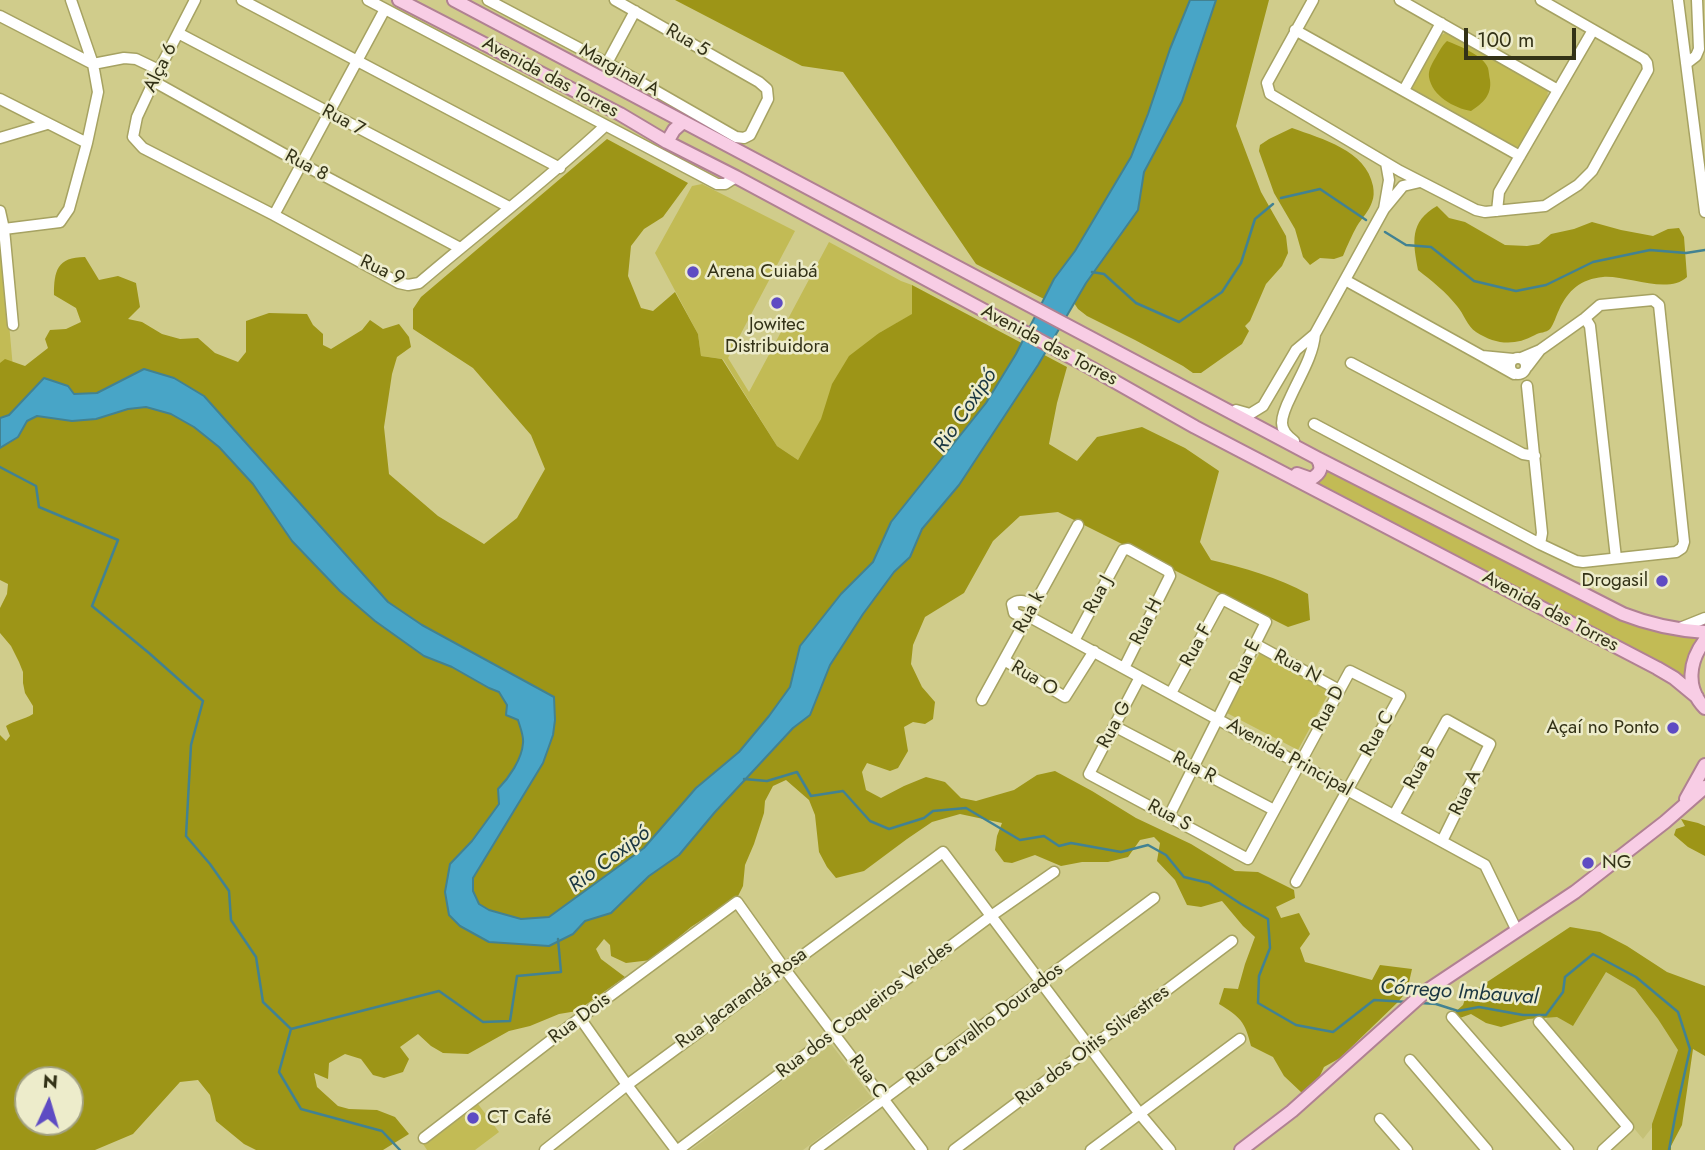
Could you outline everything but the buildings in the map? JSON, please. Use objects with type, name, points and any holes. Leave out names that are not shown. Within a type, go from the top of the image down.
[{"type":"main road","name":"Avenida das Torres","points":[[399,0],[736,177],[1195,427],[1657,668],[1674,678],[1702,707]]},
{"type":"main road","name":"Avenida das Torres","points":[[454,0],[1105,347],[1623,614],[1650,624],[1705,632]]},
{"type":"main road","points":[[629,121],[643,118],[648,104]]},
{"type":"main road","points":[[667,142],[683,122]]},
{"type":"main road","points":[[1195,427],[1241,445],[1302,477],[1311,479],[1317,475],[1321,469],[1317,458]]},
{"type":"main road","points":[[1702,707],[1692,685],[1691,673],[1698,649],[1705,640]]},
{"type":"main road","points":[[1680,808],[1705,765]]},
{"type":"main road","points":[[1241,1150],[1292,1111],[1426,992],[1575,892],[1705,787]]},
{"type":"street","points":[[4,229],[60,222],[69,209],[98,92],[93,64],[71,0]]},
{"type":"street","name":"Alça 6","points":[[133,137],[135,122],[153,81],[195,0]]},
{"type":"street","points":[[242,0],[560,168]]},
{"type":"street","points":[[368,0],[717,184],[726,184],[736,177]]},
{"type":"street","name":"Marginal A","points":[[488,0],[607,63],[736,137],[744,138],[750,135]]},
{"type":"street","name":"Rua 5","points":[[615,0],[760,82],[767,89],[768,99],[750,135]]},
{"type":"street","points":[[1312,0],[1267,83],[1270,94],[1386,163],[1476,211],[1545,206],[1585,179],[1648,70],[1644,59],[1541,0]]},
{"type":"street","points":[[1400,0],[1558,90]]},
{"type":"street","points":[[1678,0],[1705,212]]},
{"type":"street","points":[[1686,63],[1702,50],[1697,0]]},
{"type":"street","points":[[274,215],[385,9]]},
{"type":"street","points":[[607,63],[635,11]]},
{"type":"street","points":[[0,16],[93,64],[124,58],[136,59],[159,70]]},
{"type":"street","points":[[1404,90],[1441,23]]},
{"type":"street","points":[[1295,30],[1520,156]]},
{"type":"street","points":[[1497,211],[1499,192],[1593,30]]},
{"type":"street","name":"Rua 7","points":[[178,33],[509,207]]},
{"type":"street","name":"Rua 8","points":[[153,81],[460,248]]},
{"type":"street","points":[[0,99],[87,143]]},
{"type":"street","points":[[0,138],[47,124]]},
{"type":"street","name":"Rua 9","points":[[133,137],[143,148],[399,283],[408,285],[419,282],[560,168],[605,126]]},
{"type":"street","points":[[1384,209],[1388,180],[1386,163]]},
{"type":"street","points":[[1203,398],[1244,413],[1250,414],[1261,409],[1296,350],[1315,334],[1384,209],[1403,186],[1420,182]]},
{"type":"street","points":[[0,211],[13,325]]},
{"type":"street","points":[[1345,280],[1482,356],[1520,367]]},
{"type":"street","points":[[1314,424],[1576,561],[1676,552],[1682,548],[1684,541],[1659,304],[1653,300],[1600,305],[1520,367]]},
{"type":"street","points":[[1585,318],[1590,326],[1616,558]]},
{"type":"street","points":[[1315,334],[1314,345],[1287,405],[1282,425],[1287,437],[1308,448],[1317,458]]},
{"type":"street","points":[[1351,363],[1523,454],[1535,456]]},
{"type":"street","points":[[1520,367],[1527,386],[1535,456],[1542,533],[1540,544]]},
{"type":"street","name":"Rua k","points":[[982,700],[1078,525]]},
{"type":"street","name":"Rua H","points":[[1123,550],[1128,549],[1168,571],[1170,576],[1124,668]]},
{"type":"street","name":"Rua J","points":[[1074,640],[1123,550]]},
{"type":"street","name":"Rua N","points":[[1222,599],[1266,622]]},
{"type":"street","name":"Rua F","points":[[1171,693],[1222,599]]},
{"type":"street","points":[[1028,617],[1014,613],[1012,604],[1021,600],[1034,605]]},
{"type":"street","name":"Avenida Principal","points":[[1028,617],[1485,864],[1517,931]]},
{"type":"street","points":[[1675,629],[1705,618]]},
{"type":"street","name":"Rua E","points":[[1170,816],[1266,622]]},
{"type":"street","name":"Rua N","points":[[1255,644],[1339,690]]},
{"type":"street","name":"Rua O","points":[[1004,660],[1065,697],[1094,652]]},
{"type":"street","name":"Rua D","points":[[1248,859],[1350,671],[1400,696]]},
{"type":"street","name":"Rua G","points":[[1089,774],[1140,677]]},
{"type":"street","name":"Rua C","points":[[1296,882],[1400,696]]},
{"type":"street","name":"Rua B","points":[[1394,815],[1447,720],[1490,744]]},
{"type":"street","name":"Rua R","points":[[1114,726],[1274,810]]},
{"type":"street","name":"Rua A","points":[[1442,841],[1490,744]]},
{"type":"street","name":"Rua S","points":[[1089,774],[1248,859]]},
{"type":"street","name":"Rua Jacarandá Rosa","points":[[545,1150],[627,1085],[943,852],[991,916]]},
{"type":"street","name":"Rua dos Coqueiros Verdes","points":[[677,1150],[1054,872]]},
{"type":"street","name":"Rua Carvalho Dourados","points":[[815,1150],[1154,898]]},
{"type":"street","name":"Rua C","points":[[737,902],[922,1150]]},
{"type":"street","name":"Rua Dois","points":[[424,1138],[737,902]]},
{"type":"street","points":[[991,916],[1170,1150]]},
{"type":"street","name":"Rua dos Oitis Silvestres","points":[[954,1150],[1232,941]]},
{"type":"street","points":[[1452,1017],[1568,1150]]},
{"type":"street","points":[[580,1018],[677,1150]]},
{"type":"street","points":[[1539,1022],[1628,1127],[1603,1150]]},
{"type":"street","points":[[1091,1150],[1240,1039]]},
{"type":"street","points":[[1409,1060],[1487,1150]]},
{"type":"street","points":[[1380,1119],[1406,1150]]},
{"type":"shaded area","points":[[675,0],[1190,0],[1131,157],[1044,299],[976,264],[843,72],[802,66]]},
{"type":"shaded area","points":[[1216,0],[1269,0],[1236,126],[1261,192],[1286,236],[1288,253],[1282,266],[1266,284],[1250,321],[1245,326],[1249,331],[1242,344],[1201,373],[1193,373],[1087,316],[1074,303],[1138,210],[1144,172],[1182,101]]},
{"type":"shaded area","points":[[1450,33],[1548,90],[1547,101],[1521,147],[1515,149],[1413,92],[1412,85],[1440,36]]},
{"type":"shaded area","points":[[1447,41],[1476,55],[1488,68],[1488,94],[1483,102],[1471,111],[1445,100],[1431,84],[1430,68]]},
{"type":"shaded area","points":[[1292,128],[1329,142],[1352,155],[1362,163],[1369,174],[1373,188],[1371,205],[1357,226],[1343,256],[1334,259],[1320,258],[1310,265],[1303,257],[1295,229],[1274,193],[1259,151],[1260,145]]},
{"type":"shaded area","points":[[607,139],[688,183],[663,217],[644,229],[631,246],[628,276],[641,308],[653,311],[675,292],[698,334],[701,356],[722,359],[777,446],[798,460],[821,419],[832,384],[849,356],[879,333],[912,314],[912,285],[1067,367],[1049,444],[1077,461],[1097,437],[1142,427],[1185,448],[1219,471],[1200,542],[1211,560],[1273,578],[1308,594],[1310,620],[1288,627],[1058,512],[1020,516],[993,541],[964,593],[925,617],[913,645],[911,664],[922,687],[935,702],[933,719],[925,724],[913,722],[904,727],[908,751],[898,768],[890,771],[867,763],[862,772],[866,790],[881,798],[926,777],[945,782],[961,798],[976,801],[1014,790],[1037,775],[1055,771],[1136,818],[1191,844],[1235,871],[1258,872],[1294,890],[1295,898],[1276,907],[1281,918],[1299,913],[1310,934],[1300,948],[1305,962],[1372,980],[1380,965],[1412,969],[1407,991],[1340,1058],[1324,1067],[1317,1082],[1302,1093],[1284,1076],[1273,1057],[1251,1046],[1241,1020],[1219,1004],[1224,988],[1238,989],[1255,937],[1222,901],[1201,907],[1187,905],[1175,880],[1157,861],[1160,843],[1154,837],[1140,840],[1128,857],[1108,862],[1082,862],[1061,866],[1035,855],[1012,863],[1004,862],[995,850],[1002,823],[960,814],[932,822],[864,871],[836,878],[819,852],[815,815],[809,800],[786,780],[773,786],[765,801],[764,813],[745,865],[743,886],[738,896],[691,927],[651,960],[626,963],[611,956],[610,945],[604,939],[596,949],[601,959],[625,977],[577,1011],[559,1014],[509,1031],[468,1054],[443,1053],[418,1034],[400,1047],[409,1059],[403,1072],[384,1078],[373,1075],[361,1059],[345,1054],[329,1063],[328,1079],[314,1073],[317,1087],[338,1106],[377,1110],[395,1117],[409,1134],[383,1150],[256,1150],[244,1144],[216,1121],[210,1095],[198,1080],[180,1082],[133,1134],[95,1150],[0,1150],[0,735],[6,741],[10,736],[6,726],[33,714],[33,706],[25,693],[19,662],[0,633],[0,608],[7,594],[8,584],[0,580],[0,363],[5,359],[25,366],[48,348],[45,339],[50,330],[66,329],[81,322],[76,308],[54,295],[59,267],[68,260],[85,257],[99,280],[118,276],[136,283],[140,307],[128,319],[142,322],[162,334],[180,339],[198,338],[215,353],[238,362],[246,352],[246,321],[269,313],[307,314],[313,325],[323,334],[323,345],[331,349],[362,330],[370,320],[383,329],[399,324],[409,337],[411,347],[397,357],[392,374],[384,427],[389,474],[438,516],[484,544],[517,518],[545,469],[531,435],[473,368],[413,329],[413,309],[421,297]]},
{"type":"shaded area","points":[[702,184],[795,231],[728,358],[749,392],[829,242],[912,285],[913,314],[879,333],[798,460],[777,446],[723,359],[701,356],[698,334],[655,253],[692,186]]},
{"type":"shaded area","points":[[1437,206],[1449,218],[1465,222],[1505,245],[1539,244],[1551,234],[1592,222],[1653,236],[1668,229],[1679,228],[1684,237],[1687,277],[1669,284],[1612,277],[1588,280],[1576,287],[1567,297],[1548,330],[1520,341],[1498,342],[1473,329],[1453,301],[1418,270],[1414,242],[1417,226],[1428,212]]},
{"type":"shaded area","points":[[2,245],[16,402],[0,408],[0,246]]},
{"type":"shaded area","points":[[1326,468],[1602,611],[1632,624],[1701,634],[1691,655],[1685,680],[1314,481]]},
{"type":"shaded area","points":[[1261,651],[1332,687],[1298,750],[1225,712]]},
{"type":"shaded area","points":[[1681,819],[1705,826],[1705,856],[1674,835],[1676,829],[1685,826]]},
{"type":"shaded area","points":[[1570,927],[1600,932],[1667,972],[1705,986],[1705,1056],[1693,1049],[1682,1125],[1671,1150],[1652,1150],[1652,1124],[1678,1050],[1635,989],[1606,972],[1573,1026],[1557,1017],[1528,1019],[1501,1027],[1486,1023],[1471,1014],[1457,1019],[1453,1014],[1463,1005],[1466,996]]},
{"type":"shaded area","points":[[1598,961],[1638,984],[1682,1052],[1658,1120],[1643,1139],[1544,1022]]},
{"type":"shaded area","points":[[831,1044],[872,1098],[803,1150],[691,1150]]},
{"type":"shaded area","name":"CT Café","points":[[478,1104],[499,1132],[475,1150],[427,1150],[423,1144]]},
{"type":"water","name":"Rio Coxipó","points":[[1190,0],[1216,0],[1182,101],[1144,172],[1138,210],[1086,283],[1038,365],[959,485],[922,529],[910,557],[894,572],[863,614],[830,665],[810,715],[793,728],[679,855],[649,876],[611,913],[585,921],[573,934],[549,946],[489,942],[460,926],[449,915],[445,892],[450,864],[472,841],[499,804],[498,789],[514,768],[522,749],[523,737],[518,720],[506,715],[507,705],[499,692],[452,667],[424,656],[375,621],[340,591],[292,541],[253,484],[219,447],[194,427],[171,414],[146,407],[128,409],[96,419],[72,421],[37,416],[27,421],[18,437],[0,448],[0,418],[9,415],[44,378],[68,386],[74,394],[97,393],[144,369],[174,378],[204,396],[388,602],[422,625],[554,697],[553,735],[543,763],[473,878],[473,891],[479,904],[489,910],[521,919],[549,917],[644,848],[696,788],[739,752],[790,687],[800,646],[841,594],[873,562],[891,522],[986,403],[1016,354],[1054,279],[1075,251],[1131,157]]},
{"type":"waterway","points":[[1281,198],[1320,189],[1366,220]]},
{"type":"waterway","points":[[1092,272],[1104,274],[1136,303],[1179,322],[1222,292],[1241,263],[1255,219],[1273,204]]},
{"type":"waterway","points":[[1385,232],[1406,245],[1431,247],[1474,281],[1516,291],[1546,285],[1593,262],[1650,250],[1686,253],[1705,250]]},
{"type":"waterway","points":[[0,467],[36,486],[39,507],[118,540],[92,606],[203,701],[191,745],[186,836],[229,891],[231,920],[256,957],[263,1002],[291,1029],[279,1072],[301,1109],[382,1131],[400,1150]]},
{"type":"waterway","name":"Córrego Imbauval","points":[[744,779],[767,781],[797,772],[811,796],[843,791],[870,821],[889,829],[924,818],[933,811],[966,808],[1020,840],[1044,836],[1059,846],[1071,843],[1121,852],[1148,845],[1166,855],[1184,877],[1209,883],[1268,919],[1270,948],[1259,976],[1258,1003],[1296,1025],[1333,1032],[1374,1000],[1408,1002]]},
{"type":"waterway","points":[[291,1029],[439,991],[483,1022],[510,1021],[517,976],[561,972],[558,939]]},
{"type":"waterway","name":"Córrego Imbauval","points":[[1421,1003],[1436,1004],[1458,1011],[1479,1007],[1523,1015],[1546,1015],[1563,992],[1565,977],[1593,954],[1636,977],[1678,1012],[1690,1049],[1669,1150]]},
{"type":"place","name":"Arena Cuiabá","points":[[693,272]]},
{"type":"place","name":"Jowitec Distribuidora","points":[[777,303]]},
{"type":"place","name":"Drogasil","points":[[1662,581]]},
{"type":"place","name":"Açaí no Ponto","points":[[1673,728]]},
{"type":"place","name":"NG","points":[[1588,863]]},
{"type":"place","name":"CT Café","points":[[473,1118]]}]
